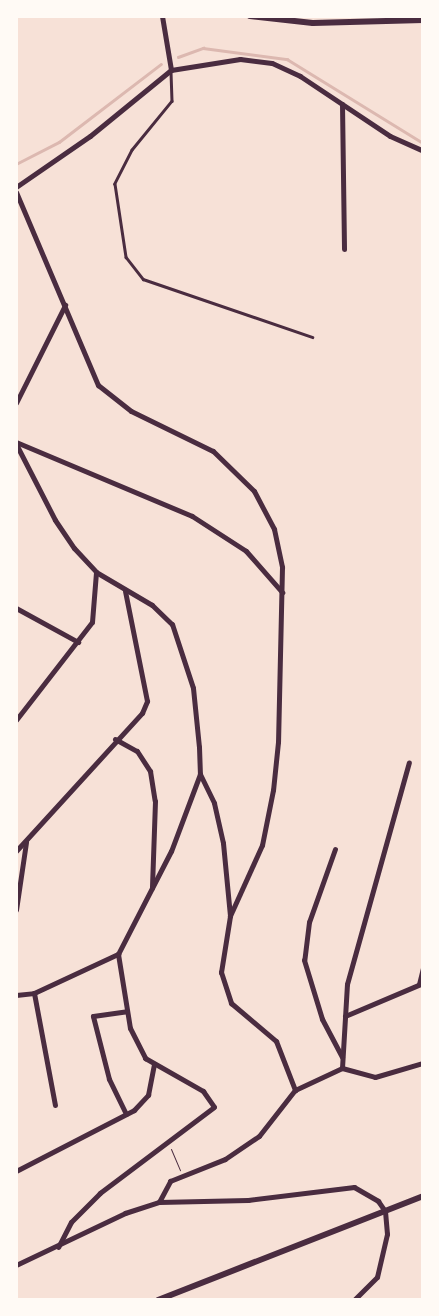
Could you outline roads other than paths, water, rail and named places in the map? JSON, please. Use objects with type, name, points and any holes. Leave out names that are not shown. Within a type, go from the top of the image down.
[{"type":"street","points":[[162,16],[171,70]]},
{"type":"street","points":[[250,16],[313,23],[423,20]]},
{"type":"street","points":[[16,187],[90,136],[171,70],[240,59],[262,60],[300,76],[390,136],[423,151]]},
{"type":"street","points":[[342,104],[344,249]]},
{"type":"street","points":[[16,192],[65,305],[88,368],[106,393],[130,411],[213,451],[254,491],[274,529],[282,592],[273,790],[262,845],[230,916],[222,962],[225,994],[276,1041],[295,1090]]},
{"type":"street","points":[[16,403],[65,305]]},
{"type":"street","points":[[16,443],[192,516],[246,551],[282,592]]},
{"type":"street","points":[[16,443],[55,520],[96,572],[125,592],[163,613],[178,636],[193,688],[200,774],[214,803],[223,843],[230,916]]},
{"type":"street","points":[[16,720],[78,642],[95,610],[96,572]]},
{"type":"street","points":[[16,851],[26,842],[114,739],[142,714],[147,701],[125,592]]},
{"type":"street","points":[[16,608],[78,642]]},
{"type":"street","points":[[114,739],[137,751],[150,771],[155,801],[152,888]]},
{"type":"street","points":[[342,1068],[346,984],[409,762]]},
{"type":"street","points":[[58,1247],[61,1235],[87,1205],[212,1112],[214,1102],[203,1091],[154,1065],[135,1042],[127,1011],[118,954],[152,888],[200,774]]},
{"type":"street","points":[[16,910],[26,842]]},
{"type":"street","points":[[335,849],[309,922],[304,960],[322,1019],[342,1058]]},
{"type":"street","points":[[16,995],[34,993],[118,954]]},
{"type":"street","points":[[345,1016],[421,984],[423,968]]},
{"type":"street","points":[[34,993],[55,1105]]},
{"type":"street","points":[[126,1114],[110,1078],[93,1016],[127,1011]]},
{"type":"street","points":[[159,1202],[166,1185],[246,1146],[272,1121],[295,1090],[342,1068],[375,1077],[423,1063]]},
{"type":"street","points":[[16,1171],[126,1114],[148,1095],[154,1065]]},
{"type":"street","points":[[16,1265],[58,1247],[125,1213],[159,1202],[248,1200],[342,1186],[367,1192],[385,1211],[387,1244],[383,1265],[370,1287],[354,1300]]},
{"type":"street","points":[[158,1300],[423,1196]]},
{"type":"lane","points":[[171,70],[172,101],[132,150],[115,184],[126,257],[143,279],[158,286],[312,336]]},
{"type":"waterway","points":[[178,57],[203,48],[287,59],[423,143]]},
{"type":"waterway","points":[[16,164],[59,142],[161,64]]}]
